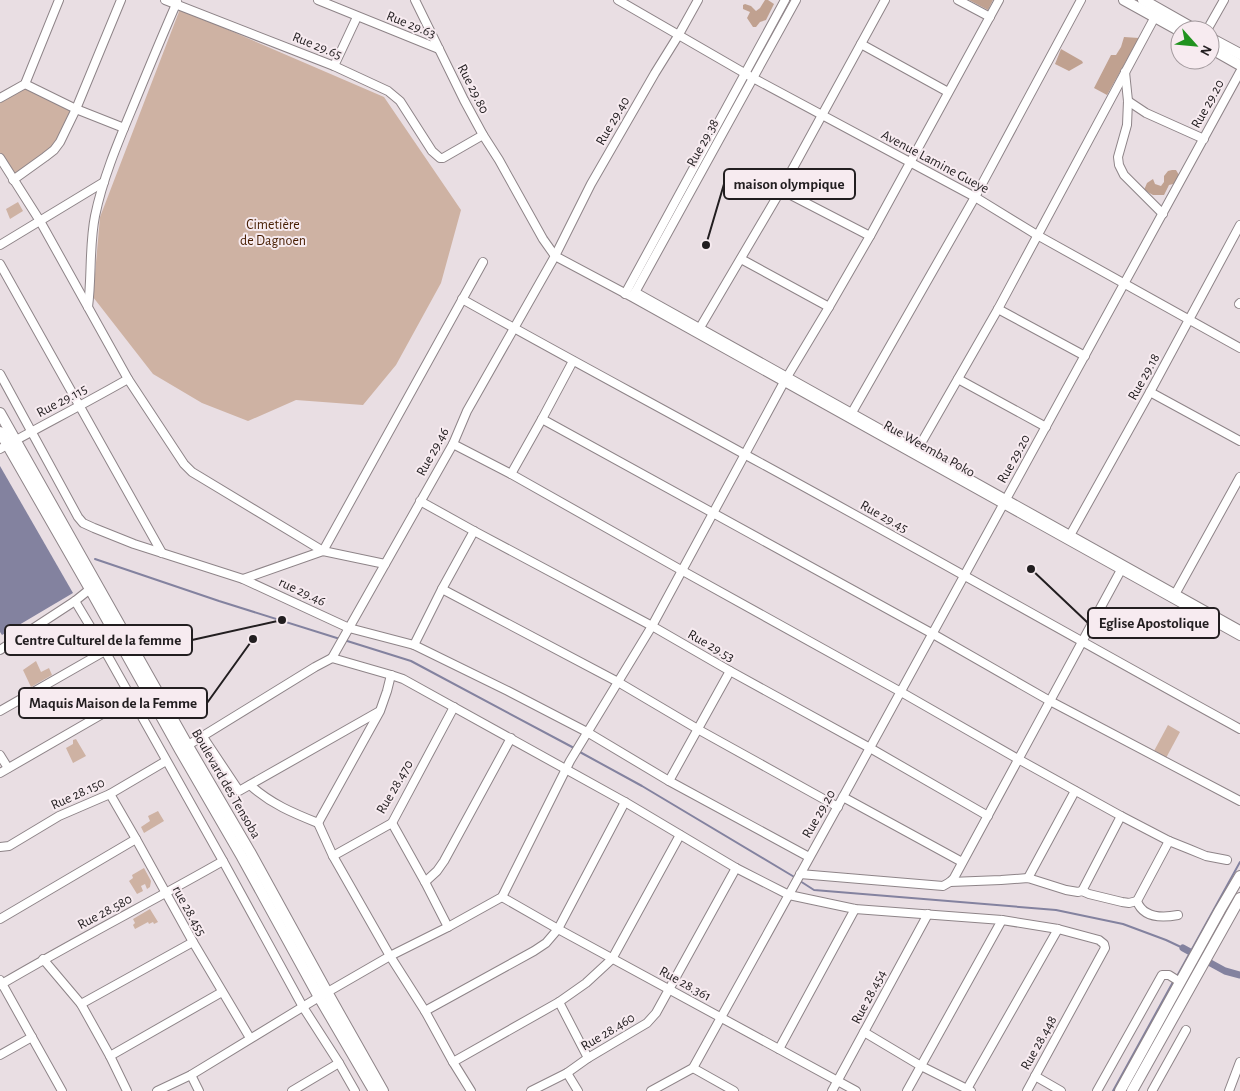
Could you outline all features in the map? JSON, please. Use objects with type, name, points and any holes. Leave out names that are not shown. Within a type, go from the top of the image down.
[{"type":"main road","points":[[1124,0],[1151,7],[1176,20]]},
{"type":"main road","points":[[1151,7],[1170,23]]},
{"type":"main road","points":[[1220,43],[1240,54]]},
{"type":"main road","points":[[1220,54],[1240,65]]},
{"type":"main road","name":"Boulevard des Tensoba","points":[[0,413],[7,445],[184,748],[242,856],[323,994],[383,1091]]},
{"type":"main road","name":"Boulevard des Tensoba","points":[[0,432],[184,748]]},
{"type":"main road","points":[[1132,1091],[1240,876]]},
{"type":"main road","points":[[1206,947],[1240,898]]},
{"type":"main road","points":[[1120,1091],[1180,982],[1192,972]]},
{"type":"main road","name":"Boulevard des Tensoba","points":[[323,994],[374,1091]]},
{"type":"street","points":[[0,98],[25,84],[59,0]]},
{"type":"street","points":[[13,180],[45,157],[57,146],[64,136],[121,0]]},
{"type":"street","name":"Rue 29.65","points":[[165,0],[177,2],[334,66],[388,91],[400,101],[432,151]]},
{"type":"street","name":"Rue 29.63","points":[[318,0],[439,49]]},
{"type":"street","name":"Rue 29.80","points":[[415,0],[483,135],[443,158],[440,158],[432,151]]},
{"type":"street","name":"Avenue Lamine Gueye","points":[[618,0],[753,78],[975,197],[1037,235],[1240,348]]},
{"type":"street","name":"Rue 29.40","points":[[554,256],[591,184],[698,0]]},
{"type":"street","points":[[630,294],[785,0]]},
{"type":"street","name":"Rue 29.38","points":[[630,294],[796,0]]},
{"type":"street","points":[[698,331],[781,190],[885,0]]},
{"type":"street","points":[[958,0],[990,17]]},
{"type":"street","points":[[157,1091],[191,1075],[323,994],[390,956],[502,897],[568,765],[652,626],[785,380],[830,307],[870,236],[999,0]]},
{"type":"street","points":[[850,416],[975,197],[1081,0]]},
{"type":"street","points":[[1213,20],[1224,0]]},
{"type":"street","points":[[88,307],[93,226],[104,182],[124,128],[177,2]]},
{"type":"street","points":[[916,452],[998,309],[1125,72],[1151,7]]},
{"type":"street","points":[[334,66],[356,16]]},
{"type":"street","points":[[861,44],[948,92]]},
{"type":"street","points":[[1125,72],[1128,101],[1127,125],[1118,157],[1119,165],[1124,175],[1163,214]]},
{"type":"street","name":"Rue 29.20","points":[[800,874],[1240,72]]},
{"type":"street","points":[[25,84],[76,109],[124,128]]},
{"type":"street","points":[[1128,101],[1152,116],[1204,138]]},
{"type":"street","points":[[483,135],[554,256]]},
{"type":"street","points":[[0,158],[40,222],[128,379],[184,464],[192,472],[324,551],[385,564]]},
{"type":"street","points":[[0,245],[104,182]]},
{"type":"street","points":[[781,190],[870,236]]},
{"type":"street","name":"Rue 29.18","points":[[1068,538],[1150,392],[1240,225]]},
{"type":"street","points":[[1232,240],[1240,245]]},
{"type":"street","name":"Rue Weemba Poko","points":[[554,256],[698,331],[1005,502],[1122,570],[1174,596]]},
{"type":"street","name":"Rue 29.46","points":[[332,658],[453,444],[468,411],[554,256]]},
{"type":"street","points":[[741,259],[830,307]]},
{"type":"street","points":[[243,578],[324,551],[483,262]]},
{"type":"street","points":[[0,264],[162,553]]},
{"type":"street","name":"Rue 29.45","points":[[462,299],[1240,729]]},
{"type":"street","points":[[998,309],[1085,356]]},
{"type":"street","points":[[511,474],[573,361]]},
{"type":"street","name":"rue 29.46","points":[[0,374],[83,523],[162,553],[243,578],[350,628],[414,645],[508,691],[809,858]]},
{"type":"street","name":"Rue 29.115","points":[[7,445],[128,379]]},
{"type":"street","points":[[958,379],[1046,427]]},
{"type":"street","points":[[1150,392],[1240,440]]},
{"type":"street","points":[[542,419],[933,634],[1050,701],[1240,800]]},
{"type":"street","points":[[453,444],[511,474],[901,692],[1018,760],[1121,816],[1206,856],[1227,860]]},
{"type":"street","points":[[1174,596],[1240,477]]},
{"type":"street","name":"Rue 29.53","points":[[420,500],[652,626],[730,672],[870,748],[988,816]]},
{"type":"street","points":[[414,645],[474,531]]},
{"type":"street","name":"Rue Weemba Poko","points":[[1068,538],[1239,632]]},
{"type":"street","points":[[651,1091],[693,1068],[800,874],[942,886],[954,878],[1122,570]]},
{"type":"street","points":[[1,648],[75,601],[90,589]]},
{"type":"street","points":[[442,589],[618,682],[698,730],[838,807]]},
{"type":"street","points":[[75,601],[223,861],[303,1007],[355,1091]]},
{"type":"street","points":[[0,712],[105,651]]},
{"type":"street","points":[[184,748],[332,658],[403,679],[510,738],[568,765],[625,802],[736,868],[789,895],[855,909],[1002,920],[1058,929],[969,1090],[921,1066],[864,1032]]},
{"type":"street","points":[[669,782],[730,672]]},
{"type":"street","points":[[318,823],[380,711],[391,675]]},
{"type":"street","points":[[0,773],[130,698]]},
{"type":"street","name":"Rue 28.470","points":[[333,856],[392,823],[454,707]]},
{"type":"street","points":[[202,737],[238,791],[241,791],[380,711]]},
{"type":"street","points":[[425,882],[444,862],[510,738]]},
{"type":"street","points":[[0,755],[8,768]]},
{"type":"street","name":"Rue 28.150","points":[[0,846],[8,846],[59,816],[110,794],[166,761]]},
{"type":"street","points":[[250,785],[285,810],[318,823],[333,856],[390,956],[425,1011],[471,1091]]},
{"type":"street","points":[[1028,878],[1075,791]]},
{"type":"street","name":"rue 28.455","points":[[110,794],[136,838],[165,894],[250,1038]]},
{"type":"street","points":[[843,797],[962,862]]},
{"type":"street","points":[[425,1011],[546,943],[558,929],[625,802]]},
{"type":"street","points":[[1082,891],[1121,816]]},
{"type":"street","points":[[392,823],[448,927]]},
{"type":"street","points":[[453,1062],[559,1002],[586,983],[612,959],[680,835]]},
{"type":"street","points":[[0,919],[136,838]]},
{"type":"street","points":[[1169,840],[1137,901],[1139,908],[1144,913],[1165,917],[1178,915]]},
{"type":"street","name":"Rue 28.580","points":[[1,983],[223,861]]},
{"type":"street","name":"Rue 28.460","points":[[531,1091],[567,1072],[647,1023],[656,1013],[736,868]]},
{"type":"street","points":[[950,882],[1028,878],[1066,890],[1082,891],[1122,902],[1137,901]]},
{"type":"street","name":"Rue 28.361","points":[[502,897],[612,959],[856,1091]]},
{"type":"street","points":[[779,1049],[855,909]]},
{"type":"street","name":"Rue 28.454","points":[[832,1091],[928,914]]},
{"type":"street","points":[[907,1091],[1002,920]]},
{"type":"street","name":"Rue 28.448","points":[[1026,1091],[1105,948],[1104,944],[1099,940],[1058,929]]},
{"type":"street","points":[[81,1004],[193,942]]},
{"type":"street","points":[[43,959],[81,1004],[127,1091]]},
{"type":"street","points":[[1097,1091],[1162,975],[1169,975],[1180,982]]},
{"type":"street","points":[[1,983],[62,1091]]},
{"type":"street","points":[[110,1056],[222,992]]},
{"type":"street","points":[[559,1002],[588,1058]]},
{"type":"street","points":[[1152,1091],[1186,1030]]},
{"type":"street","points":[[0,1055],[32,1037]]},
{"type":"street","points":[[1229,1091],[1240,1062]]},
{"type":"street","points":[[292,1091],[339,1064]]},
{"type":"street","points":[[693,1068],[734,1091]]},
{"type":"street","points":[[567,1072],[578,1091]]},
{"type":"street","points":[[191,1075],[199,1091]]},
{"type":"street","points":[[1035,1076],[1061,1091]]},
{"type":"green space","name":"Cimetière de Dagnoen","points":[[180,9],[384,97],[461,210],[441,283],[396,365],[363,405],[296,400],[248,421],[202,403],[153,374],[93,297],[100,217]]},
{"type":"green space","points":[[26,86],[73,111],[56,145],[14,178],[0,153],[0,101]]},
{"type":"green space","points":[[18,202],[23,211],[10,219],[6,209]]},
{"type":"green space","points":[[36,661],[41,672],[49,668],[52,675],[31,687],[23,670]]},
{"type":"green space","points":[[1168,725],[1180,732],[1166,758],[1154,751]]},
{"type":"green space","points":[[76,739],[86,756],[73,763],[66,748],[73,744],[73,740]]},
{"type":"green space","points":[[158,811],[164,821],[144,833],[141,827],[150,821],[148,816]]},
{"type":"green space","points":[[144,868],[151,881],[150,887],[147,889],[145,884],[141,886],[143,891],[137,894],[129,881],[133,878],[132,875]]},
{"type":"green space","points":[[150,909],[158,922],[149,924],[148,922],[135,929],[133,919]]},
{"type":"shaded area","points":[[765,0],[774,4],[766,20],[753,27],[747,18],[750,12],[743,9],[743,5],[751,6],[756,11]]},
{"type":"shaded area","points":[[969,0],[993,0],[988,10]]},
{"type":"shaded area","points":[[1124,37],[1139,38],[1107,95],[1094,88],[1111,55],[1116,55],[1121,47]]},
{"type":"shaded area","points":[[1061,49],[1083,63],[1069,71],[1055,64]]},
{"type":"shaded area","points":[[1176,170],[1179,175],[1177,183],[1169,185],[1164,195],[1153,195],[1144,190],[1147,183],[1153,179],[1155,184],[1161,186],[1164,182],[1164,176],[1168,171]]},
{"type":"water","points":[[0,466],[73,593],[2,635],[0,632]]},
{"type":"waterway","points":[[95,559],[340,639]]},
{"type":"waterway","points":[[344,640],[411,661],[574,748]]},
{"type":"waterway","points":[[578,751],[642,786],[796,878]]},
{"type":"waterway","points":[[1176,978],[1240,862]]},
{"type":"waterway","points":[[800,881],[814,890],[1056,910],[1123,924],[1183,948]]},
{"type":"waterway","points":[[1183,948],[1225,971],[1240,975]]},
{"type":"waterway","points":[[1113,1091],[1173,982]]},
{"type":"place","name":"maison olympique","points":[[706,245]]},
{"type":"place","name":"Eglise Apostolique","points":[[1031,569]]},
{"type":"place","name":"Centre Culturel de la femme","points":[[282,620]]},
{"type":"place","name":"Maquis Maison de la Femme","points":[[253,639]]}]
